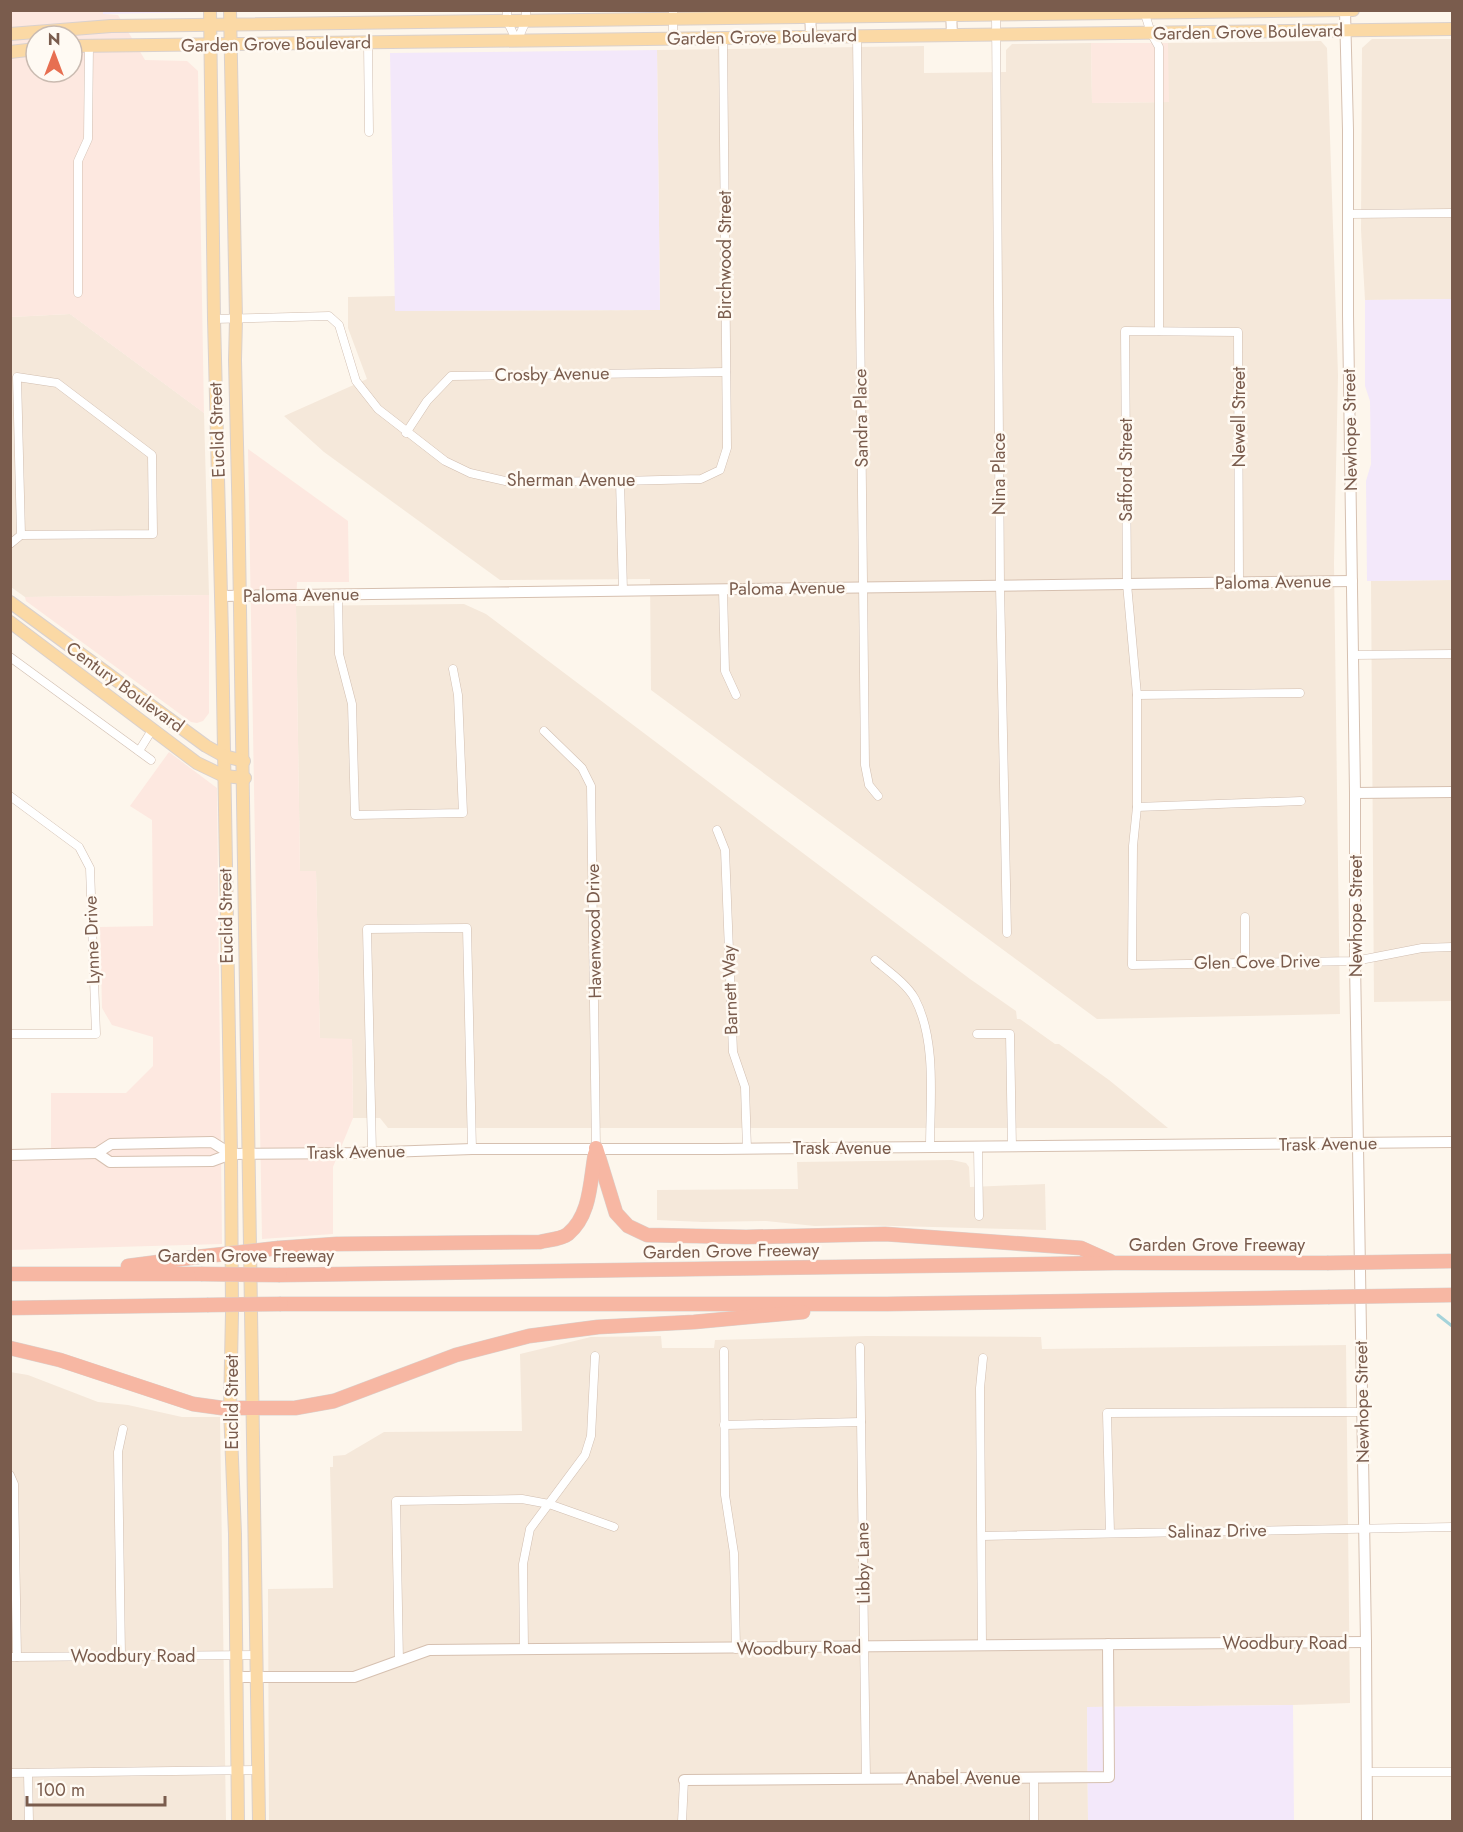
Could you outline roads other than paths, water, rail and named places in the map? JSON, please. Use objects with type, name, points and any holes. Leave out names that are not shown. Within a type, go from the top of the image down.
[{"type":"highway","points":[[77,1272],[279,1248],[337,1244],[540,1242],[567,1236],[579,1221],[588,1204],[596,1149]]},
{"type":"highway","points":[[596,1149],[616,1213],[628,1226],[647,1235],[746,1237],[885,1234],[970,1239],[1081,1248],[1114,1263]]},
{"type":"highway","name":"Garden Grove Freeway","points":[[10,1274],[77,1272],[280,1275],[1114,1263],[1452,1261]]},
{"type":"highway","points":[[10,1308],[281,1304],[887,1304],[1452,1295]]},
{"type":"highway","points":[[10,1348],[60,1360],[208,1407],[305,1407],[325,1404],[456,1355],[537,1335],[605,1327],[694,1322],[887,1304]]},
{"type":"main road","name":"Euclid Street","points":[[210,10],[231,1154],[230,1408],[235,1534],[238,1821]]},
{"type":"main road","name":"Euclid Street","points":[[230,10],[252,1154],[259,1821]]},
{"type":"main road","name":"Garden Grove Boulevard","points":[[10,33],[111,26],[231,26],[507,16],[951,13],[996,15],[1353,10]]},
{"type":"main road","name":"Garden Grove Boulevard","points":[[84,45],[1452,29]]},
{"type":"main road","name":"Century Boulevard","points":[[10,602],[206,746],[224,756],[244,761]]},
{"type":"main road","name":"Century Boulevard","points":[[10,622],[197,763],[224,776],[245,778]]},
{"type":"main road","points":[[54,654],[67,644]]},
{"type":"main road","points":[[235,1534],[255,1534]]},
{"type":"street","name":"Newhope Street","points":[[1345,11],[1367,1821]]},
{"type":"street","points":[[1144,12],[1151,33],[1159,47],[1159,331]]},
{"type":"street","points":[[951,13],[952,36]]},
{"type":"street","points":[[811,14],[811,37]]},
{"type":"street","points":[[673,15],[673,39]]},
{"type":"street","name":"Nina Place","points":[[996,15],[1000,586],[1007,933]]},
{"type":"street","points":[[507,16],[517,41]]},
{"type":"street","points":[[517,41],[526,16]]},
{"type":"street","name":"Sandra Place","points":[[857,36],[865,765],[869,785],[878,796]]},
{"type":"street","name":"Birchwood Street","points":[[720,470],[727,448],[723,38]]},
{"type":"street","points":[[368,43],[369,132]]},
{"type":"street","points":[[78,293],[78,161],[88,139],[89,45]]},
{"type":"street","points":[[1349,214],[1452,213]]},
{"type":"street","name":"Sherman Avenue","points":[[214,319],[329,316],[339,325],[356,381],[378,409],[445,461],[470,473],[510,482],[620,481],[701,479],[720,470]]},
{"type":"street","name":"Safford Street","points":[[1132,965],[1133,846],[1137,807],[1137,694],[1127,584],[1125,331],[1159,331]]},
{"type":"street","name":"Newell Street","points":[[1159,331],[1238,332],[1239,583]]},
{"type":"street","name":"Crosby Avenue","points":[[406,433],[427,400],[451,376],[726,372]]},
{"type":"street","points":[[10,544],[21,535],[153,534],[153,455],[57,383],[17,377],[21,535]]},
{"type":"street","points":[[620,481],[623,590]]},
{"type":"street","name":"Paloma Avenue","points":[[221,596],[1352,581]]},
{"type":"street","points":[[723,589],[726,671],[736,694]]},
{"type":"street","points":[[338,594],[339,654],[352,704],[355,815],[463,813],[458,695],[453,669]]},
{"type":"street","points":[[1353,655],[1452,654]]},
{"type":"street","points":[[10,657],[151,760]]},
{"type":"street","points":[[1137,694],[1300,693]]},
{"type":"street","points":[[139,751],[152,730]]},
{"type":"street","name":"Havenwood Drive","points":[[544,730],[582,768],[591,786],[596,1149]]},
{"type":"street","points":[[1355,793],[1452,792]]},
{"type":"street","name":"Lynne Drive","points":[[10,796],[79,847],[90,868],[96,1034],[10,1034]]},
{"type":"street","points":[[1137,807],[1301,801]]},
{"type":"street","name":"Barnett Way","points":[[717,830],[725,850],[733,1052],[745,1087],[747,1149]]},
{"type":"street","points":[[1245,917],[1245,962]]},
{"type":"street","points":[[372,1152],[367,929],[467,928],[472,1149]]},
{"type":"street","name":"Glen Cove Drive","points":[[1132,965],[1355,961],[1422,948],[1452,947]]},
{"type":"street","points":[[875,960],[914,998],[925,1025],[930,1056],[930,1148]]},
{"type":"street","points":[[977,1034],[1010,1034],[1012,1147]]},
{"type":"street","name":"Trask Avenue","points":[[10,1155],[97,1153],[111,1144],[212,1142],[231,1154]]},
{"type":"street","name":"Trask Avenue","points":[[97,1153],[110,1162],[212,1161],[231,1154],[472,1149],[930,1148],[1452,1142]]},
{"type":"street","points":[[978,1147],[979,1216]]},
{"type":"street","name":"Libby Lane","points":[[860,1347],[866,1779]]},
{"type":"street","points":[[724,1351],[725,1495],[734,1552],[736,1648]]},
{"type":"street","points":[[524,1649],[523,1564],[530,1529],[585,1455],[591,1436],[595,1356]]},
{"type":"street","points":[[982,1645],[980,1388],[983,1358]]},
{"type":"street","points":[[1110,1533],[1107,1413],[1362,1412]]},
{"type":"street","points":[[724,1425],[861,1422]]},
{"type":"street","points":[[121,1656],[118,1452],[123,1428]]},
{"type":"street","points":[[10,1475],[14,1484],[14,1657]]},
{"type":"street","points":[[399,1661],[396,1501],[522,1499],[549,1504],[614,1527]]},
{"type":"street","name":"Salinaz Drive","points":[[982,1536],[1452,1527]]},
{"type":"street","name":"Woodbury Road","points":[[236,1677],[354,1677],[429,1650],[1366,1642]]},
{"type":"street","name":"Anabel Avenue","points":[[684,1780],[1109,1777],[1108,1644]]},
{"type":"street","name":"Woodbury Road","points":[[14,1657],[256,1654]]},
{"type":"street","points":[[10,1773],[258,1770]]},
{"type":"street","points":[[1366,1772],[1452,1772]]},
{"type":"street","points":[[28,1773],[29,1821]]},
{"type":"street","points":[[1034,1778],[1034,1821]]},
{"type":"street","points":[[682,1821],[684,1780]]},
{"type":"waterway","points":[[1438,1315],[1452,1326]]}]
